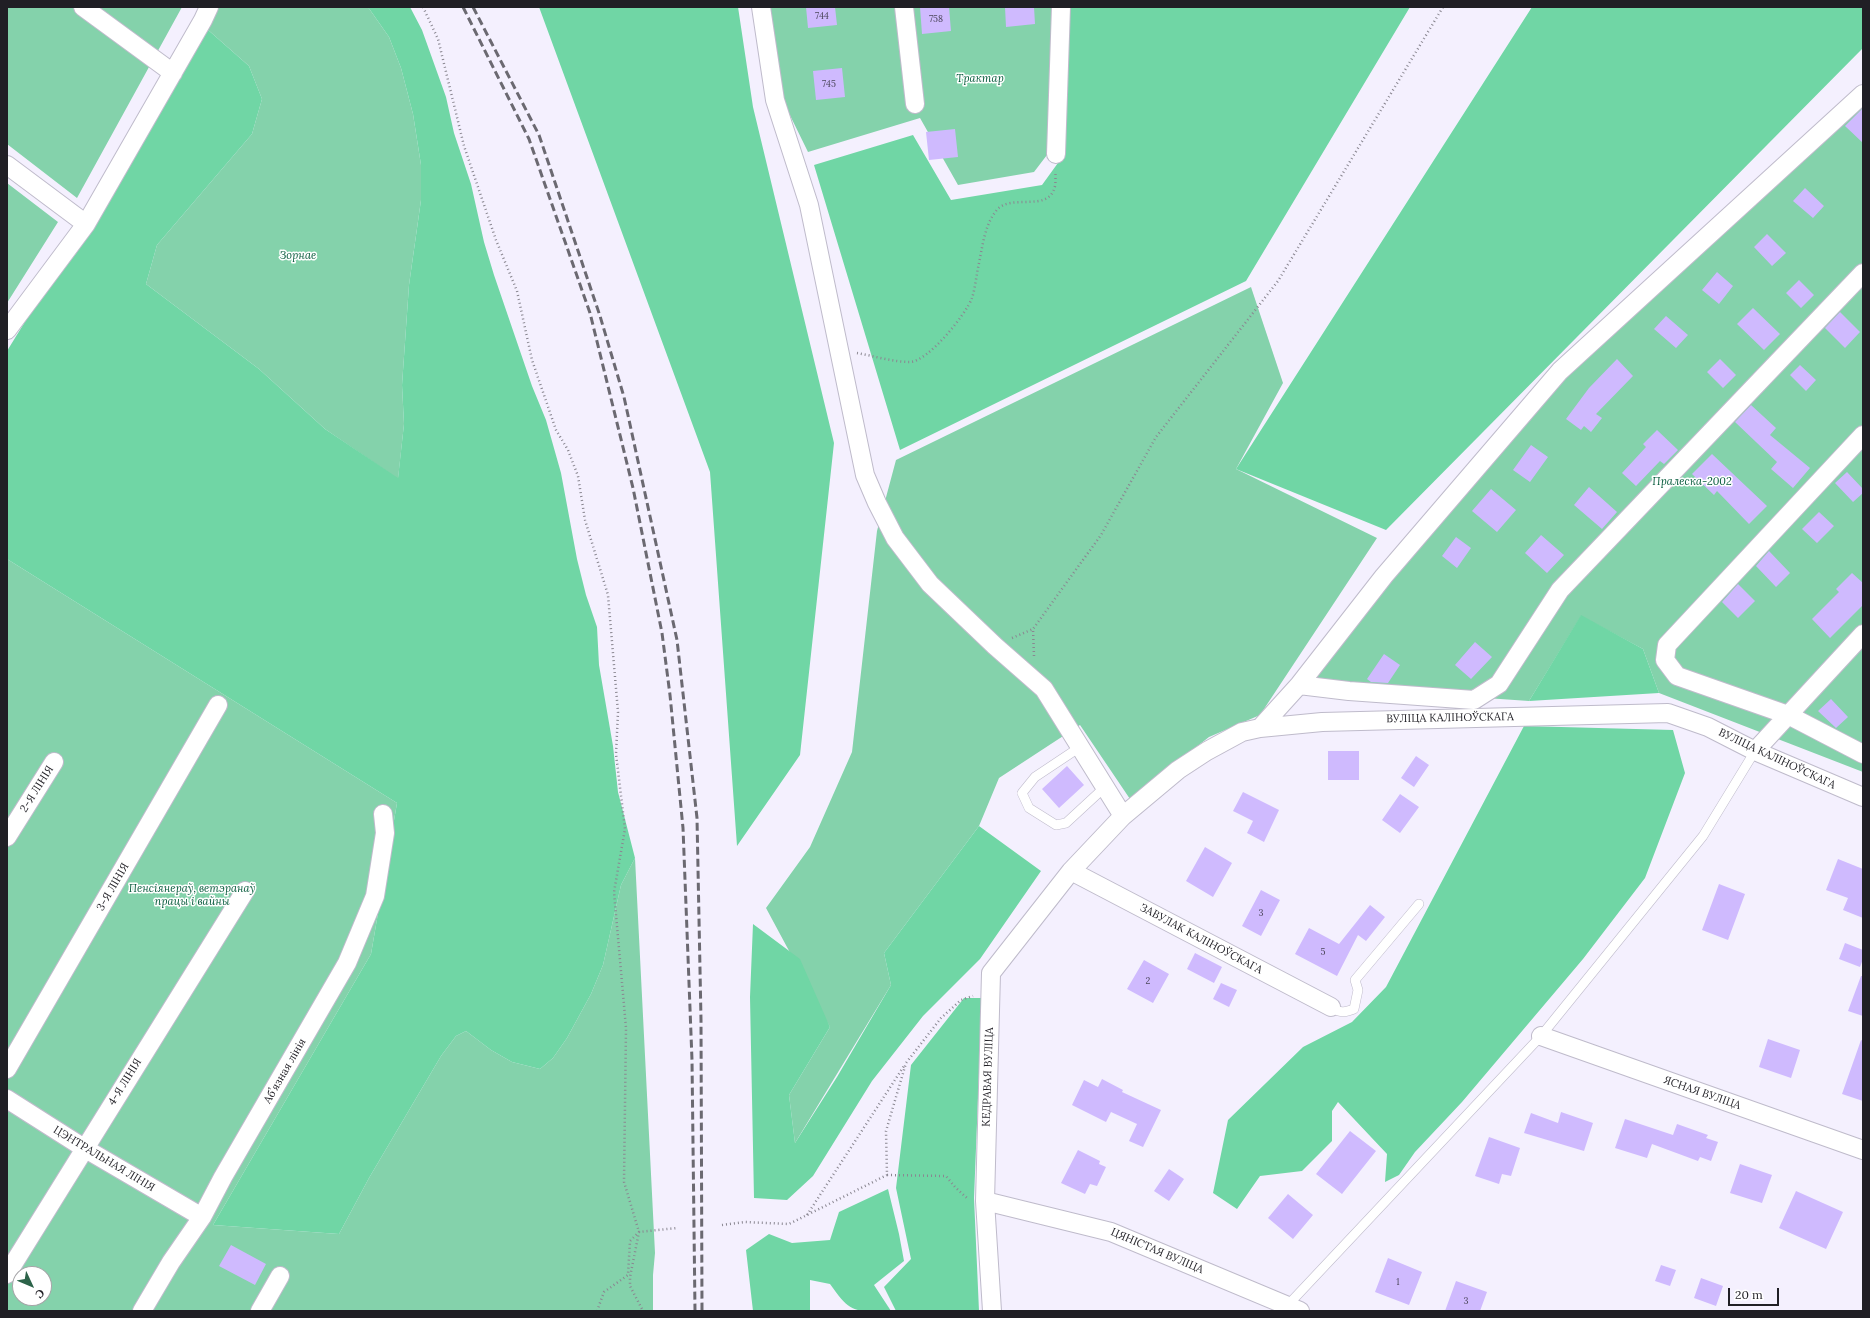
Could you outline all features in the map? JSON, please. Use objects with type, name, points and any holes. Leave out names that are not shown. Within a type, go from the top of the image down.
[{"type":"street","points":[[83,7],[173,73]]},
{"type":"street","points":[[7,330],[86,224],[173,73],[209,7]]},
{"type":"street","points":[[761,7],[776,100],[809,205],[865,475],[880,510],[895,538],[930,584],[995,646],[1044,689],[1123,816]]},
{"type":"street","points":[[904,7],[914,104]]},
{"type":"street","points":[[1056,154],[1061,7]]},
{"type":"street","points":[[1260,728],[1299,685],[1384,576],[1560,371],[1863,94]]},
{"type":"street","points":[[7,164],[86,224]]},
{"type":"street","points":[[1299,685],[1349,691],[1474,700],[1499,684],[1560,590],[1863,273]]},
{"type":"street","points":[[1863,435],[1668,645],[1665,660],[1677,676],[1788,715],[1863,754]]},
{"type":"street","points":[[1755,751],[1863,634]]},
{"type":"street","name":"3-Я ЛІНІЯ","points":[[7,1069],[218,706]]},
{"type":"street","name":"ВУЛІЦА КАЛІНОЎСКАГА","points":[[1071,871],[1123,816],[1178,770],[1201,755],[1242,732],[1260,728],[1322,722],[1668,713],[1708,727],[1755,751],[1863,797]]},
{"type":"street","name":"2-Я ЛІНІЯ","points":[[7,837],[54,762]]},
{"type":"street","name":"Абʼязная лінія","points":[[142,1311],[171,1262],[202,1217],[223,1177],[347,963],[375,896],[384,833],[383,814]]},
{"type":"street","name":"КЕДРАВАЯ ВУЛІЦА","points":[[992,1311],[985,1201],[991,973],[1071,871]]},
{"type":"street","name":"ЗАВУЛАК КАЛІНОЎСКАГА","points":[[1071,871],[1331,1007]]},
{"type":"street","name":"4-Я ЛІНІЯ","points":[[7,1274],[245,891]]},
{"type":"street","name":"ЯСНАЯ ВУЛІЦА","points":[[1541,1036],[1863,1150]]},
{"type":"street","name":"ЦЭНТРАЛЬНАЯ ЛІНІЯ","points":[[7,1099],[84,1148],[202,1217]]},
{"type":"street","name":"ЦЯНІСТАЯ ВУЛІЦА","points":[[985,1201],[1111,1232],[1294,1309]]},
{"type":"street","points":[[260,1311],[280,1276]]},
{"type":"lane","points":[[1080,747],[1034,777],[1022,793],[1029,808],[1056,826],[1066,823],[1104,787]]},
{"type":"lane","points":[[1294,1309],[1541,1036],[1703,836],[1755,751]]},
{"type":"lane","points":[[1331,1007],[1339,1012],[1346,1013],[1354,1009],[1358,990],[1355,980],[1419,904]]},
{"type":"path","points":[[423,7],[438,39],[464,146],[496,240],[517,291],[532,360],[556,430],[568,450],[578,476],[584,520],[608,595],[618,712],[616,754],[625,829],[614,892],[626,1028],[624,1182],[639,1232],[630,1277],[630,1286],[643,1311]]},
{"type":"path","points":[[995,646],[1033,628],[1101,535],[1156,437],[1278,281],[1443,7]]},
{"type":"path","points":[[840,354],[855,352],[912,362],[932,351],[953,327],[972,299],[988,225],[996,210],[1004,205],[1020,201],[1042,202],[1049,197],[1055,187],[1056,154]]},
{"type":"path","points":[[1033,628],[1034,660]]},
{"type":"path","points":[[806,1216],[906,1063],[942,1018],[961,1000],[991,990]]},
{"type":"path","points":[[887,1175],[886,1131],[906,1063]]},
{"type":"path","points":[[722,1225],[745,1222],[789,1224],[887,1175],[946,1176],[955,1188],[970,1201],[985,1201]]},
{"type":"path","points":[[597,1311],[604,1292],[628,1275],[630,1241],[639,1232],[677,1228]]},
{"type":"green space","points":[[7,7],[182,7],[77,198],[7,144]]},
{"type":"green space","name":"Зорнае","points":[[215,7],[368,7],[389,37],[401,68],[413,114],[421,165],[421,200],[409,285],[402,385],[404,424],[398,479],[325,429],[259,369],[146,284],[157,245],[252,134],[262,99],[249,66],[207,29]]},
{"type":"green space","points":[[368,7],[410,7],[422,30],[446,97],[454,133],[471,184],[484,242],[494,275],[532,386],[546,420],[561,473],[577,559],[586,595],[597,627],[599,665],[613,746],[618,792],[635,858],[621,885],[603,965],[591,994],[567,1038],[553,1058],[540,1069],[512,1062],[491,1050],[466,1031],[456,1036],[441,1056],[369,1178],[339,1234],[213,1225],[371,954],[397,803],[7,559],[7,351],[31,312],[77,252],[207,29],[249,66],[262,99],[252,134],[157,245],[146,284],[259,369],[325,429],[398,478],[404,424],[402,385],[409,285],[421,200],[421,165],[413,114],[401,68],[389,37]]},
{"type":"green space","points":[[539,7],[738,7],[753,107],[834,443],[800,755],[737,846],[710,472]]},
{"type":"green space","name":"Трактар","points":[[768,7],[1055,7],[1050,151],[1034,172],[958,185],[920,118],[808,152],[782,99]]},
{"type":"green space","points":[[1068,7],[1410,7],[1246,281],[900,450],[814,165],[913,135],[951,200],[1042,185],[1063,156]]},
{"type":"green space","points":[[1532,7],[1863,7],[1863,48],[1386,530],[1236,469]]},
{"type":"green space","name":"Пралеска-2002","points":[[1863,98],[1863,772],[1659,693],[1643,649],[1581,616],[1529,701],[1299,685],[1560,371]]},
{"type":"green space","points":[[7,183],[58,222],[7,303]]},
{"type":"green space","points":[[1251,287],[1283,383],[1236,469],[1377,538],[1260,715],[1209,737],[1130,799],[1080,725],[999,778],[979,826],[884,953],[891,985],[795,1143],[789,1095],[830,1027],[766,908],[810,847],[852,752],[877,531],[896,460]]},
{"type":"green space","name":"Пенсіянераў, ветэранаў працы і вайны","points":[[7,559],[397,803],[371,954],[213,1225],[339,1234],[369,1178],[441,1056],[456,1036],[466,1031],[491,1050],[512,1062],[540,1069],[553,1058],[567,1038],[591,994],[603,965],[621,885],[635,858],[655,1253],[653,1275],[653,1311],[7,1311]]},
{"type":"green space","points":[[1581,615],[1643,649],[1659,693],[1529,701]]},
{"type":"green space","points":[[1524,726],[1673,730],[1685,773],[1645,878],[1583,959],[1462,1102],[1415,1152],[1399,1175],[1385,1182],[1387,1154],[1338,1102],[1332,1111],[1332,1141],[1302,1171],[1260,1176],[1237,1209],[1213,1193],[1228,1120],[1303,1047],[1352,1022],[1386,987]]},
{"type":"green space","points":[[979,826],[1041,871],[980,959],[923,1016],[872,1081],[813,1176],[787,1200],[754,1198],[750,997],[753,924],[800,959],[830,1027],[789,1095],[795,1143],[837,1077],[891,985],[884,953]]},
{"type":"green space","points":[[964,998],[982,998],[974,1198],[979,1311],[896,1311],[884,1287],[911,1259],[896,1188],[911,1065]]},
{"type":"green space","points":[[888,1189],[904,1261],[874,1285],[891,1311],[861,1311],[855,1309],[849,1306],[837,1294],[830,1284],[810,1280],[810,1311],[753,1311],[746,1250],[769,1234],[792,1243],[830,1240],[839,1212]]},
{"type":"building","points":[[806,7],[835,7],[837,25],[808,28]]},
{"type":"building","points":[[920,7],[949,7],[951,31],[922,34]]},
{"type":"building","points":[[1005,7],[1034,7],[1035,24],[1006,27]]},
{"type":"building","points":[[842,68],[845,97],[816,100],[813,71]]},
{"type":"building","points":[[1863,108],[1863,143],[1845,126]]},
{"type":"building","points":[[955,129],[958,157],[929,160],[926,132]]},
{"type":"building","points":[[1805,188],[1824,206],[1813,218],[1793,201]]},
{"type":"building","points":[[1767,234],[1786,253],[1772,266],[1754,247]]},
{"type":"building","points":[[1717,272],[1733,286],[1719,304],[1702,290]]},
{"type":"building","points":[[1799,280],[1814,295],[1801,308],[1786,293]]},
{"type":"building","points":[[1753,308],[1780,334],[1764,350],[1737,324]]},
{"type":"building","points":[[1840,312],[1860,332],[1845,348],[1825,328]]},
{"type":"building","points":[[1666,316],[1688,335],[1676,348],[1654,329]]},
{"type":"building","points":[[1617,359],[1633,376],[1596,414],[1602,418],[1591,432],[1584,426],[1581,430],[1566,419],[1589,388]]},
{"type":"building","points":[[1720,359],[1736,375],[1723,388],[1707,372]]},
{"type":"building","points":[[1800,365],[1816,380],[1806,391],[1790,375]]},
{"type":"building","points":[[1751,405],[1776,428],[1770,435],[1810,468],[1793,488],[1771,469],[1777,462],[1735,422]]},
{"type":"building","points":[[1657,430],[1678,450],[1664,464],[1660,461],[1636,486],[1622,473],[1646,447],[1643,444]]},
{"type":"building","points":[[1531,445],[1548,457],[1530,482],[1513,470]]},
{"type":"building","points":[[1712,454],[1767,506],[1749,524],[1717,491],[1714,495],[1692,474]]},
{"type":"building","points":[[1847,472],[1863,489],[1863,493],[1853,502],[1835,483]]},
{"type":"building","points":[[1589,487],[1617,512],[1602,529],[1574,505]]},
{"type":"building","points":[[1491,489],[1516,510],[1497,532],[1472,511]]},
{"type":"building","points":[[1819,512],[1834,526],[1817,543],[1802,529]]},
{"type":"building","points":[[1541,535],[1564,555],[1547,573],[1525,553]]},
{"type":"building","points":[[1456,537],[1471,548],[1457,568],[1442,556]]},
{"type":"building","points":[[1769,551],[1790,573],[1776,587],[1756,566]]},
{"type":"building","points":[[1852,573],[1863,583],[1863,605],[1830,638],[1812,619],[1839,592],[1836,589]]},
{"type":"building","points":[[1738,584],[1755,601],[1738,618],[1722,602]]},
{"type":"building","points":[[1475,642],[1492,657],[1471,679],[1455,665]]},
{"type":"building","points":[[1384,654],[1400,665],[1388,683],[1371,682],[1367,679]]},
{"type":"building","points":[[1831,699],[1848,717],[1836,728],[1818,711]]},
{"type":"building","points":[[1328,751],[1359,751],[1359,780],[1328,780]]},
{"type":"building","points":[[1416,756],[1429,765],[1414,787],[1401,778]]},
{"type":"building","points":[[1067,766],[1084,785],[1059,808],[1042,789]]},
{"type":"building","points":[[1243,792],[1279,810],[1264,842],[1247,833],[1253,821],[1233,811]]},
{"type":"building","points":[[1400,794],[1419,807],[1400,833],[1382,820]]},
{"type":"building","points":[[1205,847],[1232,863],[1213,897],[1186,881]]},
{"type":"building","points":[[1838,859],[1863,869],[1863,918],[1843,910],[1848,898],[1826,890]]},
{"type":"building","points":[[1719,884],[1745,894],[1728,940],[1702,930]]},
{"type":"building","points":[[1261,890],[1280,900],[1261,936],[1242,926]]},
{"type":"building","points":[[1370,905],[1385,917],[1366,941],[1358,935],[1337,976],[1295,954],[1309,928],[1339,944]]},
{"type":"building","points":[[1845,943],[1863,950],[1863,959],[1860,967],[1839,959]]},
{"type":"building","points":[[1195,953],[1222,967],[1214,983],[1187,969]]},
{"type":"building","points":[[1144,960],[1169,974],[1153,1003],[1127,989]]},
{"type":"building","points":[[1861,976],[1863,976],[1863,1016],[1848,1011]]},
{"type":"building","points":[[1221,983],[1237,990],[1229,1007],[1213,999]]},
{"type":"building","points":[[1768,1039],[1800,1050],[1791,1078],[1759,1067]]},
{"type":"building","points":[[1861,1040],[1863,1041],[1863,1101],[1842,1094]]},
{"type":"building","points":[[1102,1079],[1123,1090],[1122,1092],[1161,1110],[1143,1147],[1129,1141],[1137,1124],[1111,1112],[1106,1122],[1072,1105],[1084,1080],[1098,1087]]},
{"type":"building","points":[[1561,1112],[1593,1123],[1584,1151],[1524,1133],[1531,1113],[1558,1123]]},
{"type":"building","points":[[1625,1119],[1673,1135],[1677,1124],[1708,1135],[1706,1138],[1718,1142],[1711,1161],[1700,1157],[1698,1161],[1652,1144],[1647,1158],[1615,1148]]},
{"type":"building","points":[[1350,1131],[1376,1151],[1342,1194],[1316,1174]]},
{"type":"building","points":[[1489,1137],[1520,1148],[1511,1176],[1502,1174],[1499,1184],[1475,1176]]},
{"type":"building","points":[[1078,1150],[1100,1161],[1099,1164],[1106,1167],[1097,1186],[1090,1184],[1085,1194],[1061,1183]]},
{"type":"building","points":[[1740,1164],[1772,1175],[1762,1203],[1730,1193]]},
{"type":"building","points":[[1169,1169],[1184,1179],[1169,1201],[1154,1191]]},
{"type":"building","points":[[1796,1191],[1843,1212],[1826,1249],[1779,1228]]},
{"type":"building","points":[[1288,1194],[1313,1215],[1293,1239],[1268,1218]]},
{"type":"building","points":[[231,1245],[266,1264],[255,1285],[219,1266]]},
{"type":"building","points":[[1388,1258],[1422,1272],[1409,1305],[1375,1292]]},
{"type":"building","points":[[1661,1265],[1676,1270],[1670,1286],[1655,1281]]},
{"type":"building","points":[[1701,1278],[1723,1286],[1716,1306],[1694,1298]]},
{"type":"building","points":[[1456,1281],[1487,1292],[1480,1311],[1445,1311]]},
{"type":"railway","points":[[463,7],[529,139],[590,313],[633,488],[662,633],[670,695],[683,828],[692,1060],[695,1311]]},
{"type":"railway","points":[[473,7],[539,135],[600,316],[624,397],[677,640],[697,818],[701,1020],[702,1311]]}]
